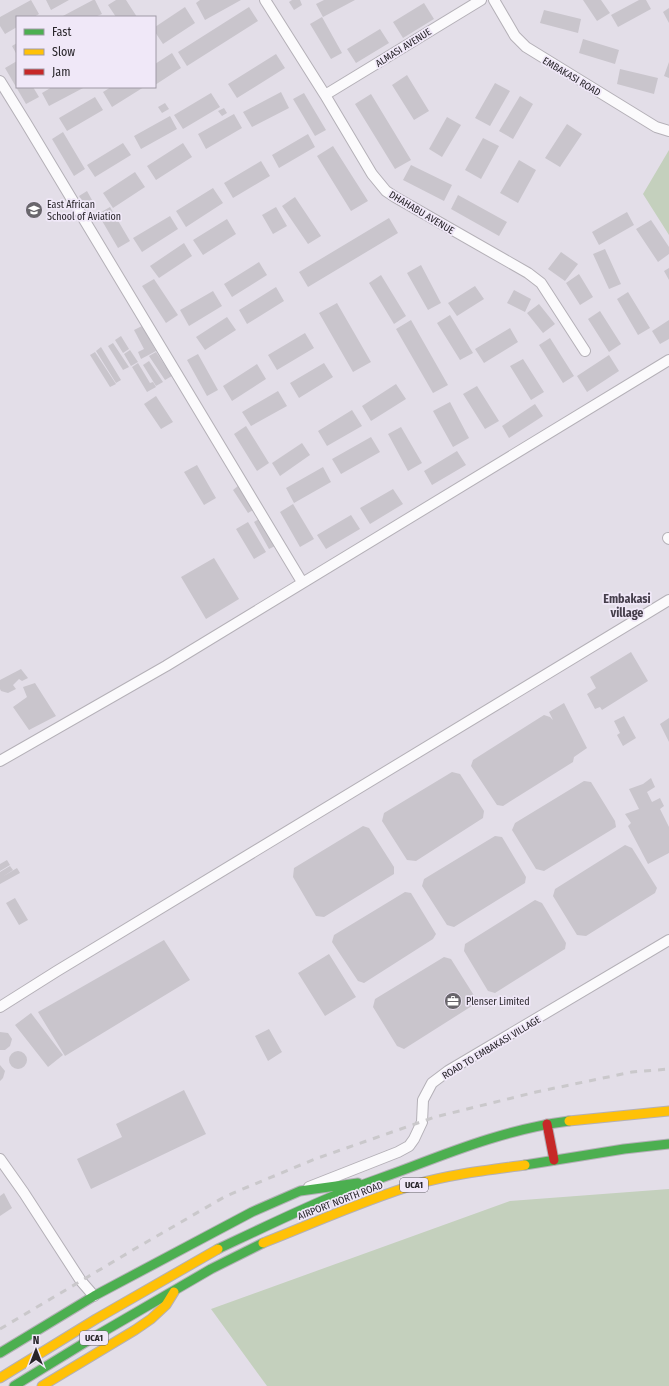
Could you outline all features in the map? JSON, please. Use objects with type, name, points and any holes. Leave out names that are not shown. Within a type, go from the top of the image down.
[{"type":"main road","name":"AIRPORT NORTH ROAD","points":[[0,1378],[96,1319],[206,1255],[272,1223],[333,1196],[463,1147],[514,1131],[547,1124],[669,1111]]},
{"type":"main road","points":[[547,1124],[554,1160]]},
{"type":"main road","name":"AIRPORT NORTH ROAD","points":[[14,1386],[94,1337],[211,1270],[260,1244],[389,1193],[446,1177],[624,1149],[669,1144]]},
{"type":"main road","name":"AIRPORT NORTH ROAD","points":[[0,1353],[94,1296],[252,1212],[300,1191],[344,1184],[370,1182]]},
{"type":"main road","name":"AIRPORT NORTH ROAD","points":[[42,1386],[135,1330],[166,1305],[176,1291]]},
{"type":"street","name":"DHAHABU AVENUE","points":[[265,0],[325,95],[372,174],[386,191],[395,198],[528,273],[541,283],[585,351]]},
{"type":"street","name":"ALMASI AVENUE","points":[[325,95],[481,0]]},
{"type":"street","name":"EMBAKASI ROAD","points":[[494,0],[515,36],[526,47],[656,127],[669,131]]},
{"type":"street","points":[[0,81],[35,136],[302,582]]},
{"type":"street","points":[[0,761],[166,666],[669,360]]},
{"type":"street","points":[[0,1007],[669,600]]},
{"type":"street","name":"ROAD TO EMBAKASI VILLAGE","points":[[300,1191],[398,1152],[409,1146],[422,1122],[423,1100],[432,1083],[448,1071],[669,940]]},
{"type":"street","points":[[0,1159],[81,1281],[94,1296]]},
{"type":"green space","points":[[669,150],[669,235],[643,194]]},
{"type":"green space","points":[[669,1189],[669,1386],[267,1386],[211,1309],[510,1201]]},
{"type":"building","points":[[31,0],[39,14],[36,16],[16,16],[16,28],[5,34],[0,26],[0,17]]},
{"type":"building","points":[[46,0],[69,0],[51,10]]},
{"type":"building","points":[[93,0],[95,0],[102,14],[97,16],[63,16]]},
{"type":"building","points":[[116,0],[126,0],[136,16],[115,16],[108,5]]},
{"type":"building","points":[[200,0],[241,0],[205,20],[196,3]]},
{"type":"building","points":[[292,0],[300,0],[302,5],[294,10],[289,2]]},
{"type":"building","points":[[324,0],[355,0],[323,17],[316,4]]},
{"type":"building","points":[[583,0],[601,0],[610,13],[597,21]]},
{"type":"building","points":[[639,0],[646,0],[651,9],[618,27],[611,15]]},
{"type":"building","points":[[424,3],[434,19],[403,38],[393,22]]},
{"type":"building","points":[[185,7],[195,23],[163,44],[156,34],[156,26]]},
{"type":"building","points":[[249,7],[258,21],[187,66],[178,52]]},
{"type":"building","points":[[669,8],[669,23],[663,12]]},
{"type":"building","points":[[544,10],[581,19],[578,33],[540,23]]},
{"type":"building","points":[[322,17],[342,53],[331,59],[310,24]]},
{"type":"building","points":[[380,29],[389,43],[356,63],[347,49]]},
{"type":"building","points":[[583,39],[619,50],[615,64],[579,53]]},
{"type":"building","points":[[16,44],[16,53],[12,46]]},
{"type":"building","points":[[172,53],[181,68],[156,84],[156,63]]},
{"type":"building","points":[[276,54],[285,68],[237,98],[228,84]]},
{"type":"building","points":[[16,62],[16,87],[5,68]]},
{"type":"building","points":[[669,62],[669,78],[664,76]]},
{"type":"building","points":[[620,69],[658,78],[654,94],[617,84]]},
{"type":"building","points":[[407,75],[429,111],[414,120],[392,85]]},
{"type":"building","points":[[495,83],[510,91],[490,126],[475,118]]},
{"type":"building","points":[[17,88],[34,88],[39,97],[26,104]]},
{"type":"building","points":[[50,88],[83,88],[49,106],[42,93]]},
{"type":"building","points":[[109,88],[142,88],[112,107],[103,92]]},
{"type":"building","points":[[281,92],[289,108],[252,127],[243,112]]},
{"type":"building","points":[[211,93],[220,107],[183,129],[174,115]]},
{"type":"building","points":[[304,93],[326,130],[315,136],[293,99]]},
{"type":"building","points":[[371,94],[411,160],[395,169],[355,104]]},
{"type":"building","points":[[520,96],[533,104],[513,139],[499,131]]},
{"type":"building","points":[[95,97],[103,110],[67,131],[59,118]]},
{"type":"building","points":[[165,103],[169,109],[162,113],[158,107]]},
{"type":"building","points":[[224,108],[227,113],[222,116],[218,111]]},
{"type":"building","points":[[234,114],[242,128],[206,149],[198,134]]},
{"type":"building","points":[[170,116],[177,129],[141,149],[134,136]]},
{"type":"building","points":[[447,117],[461,125],[442,157],[429,149]]},
{"type":"building","points":[[567,124],[582,134],[560,167],[545,158]]},
{"type":"building","points":[[63,132],[85,169],[74,176],[52,139]]},
{"type":"building","points":[[308,134],[315,147],[279,168],[272,155]]},
{"type":"building","points":[[483,138],[499,146],[481,179],[465,170]]},
{"type":"building","points":[[123,143],[131,155],[95,177],[87,165]]},
{"type":"building","points":[[183,143],[192,157],[156,180],[147,166]]},
{"type":"building","points":[[333,146],[368,201],[351,211],[317,156]]},
{"type":"building","points":[[519,160],[536,170],[518,203],[500,193]]},
{"type":"building","points":[[261,161],[270,176],[233,198],[224,183]]},
{"type":"building","points":[[411,165],[452,185],[444,201],[403,180]]},
{"type":"building","points":[[135,172],[145,187],[113,208],[103,193]]},
{"type":"building","points":[[213,188],[223,203],[186,227],[176,211]]},
{"type":"building","points":[[87,191],[92,200],[85,205],[79,196]]},
{"type":"building","points":[[458,195],[507,222],[499,236],[451,209]]},
{"type":"building","points":[[295,197],[321,236],[308,244],[282,206]]},
{"type":"building","points":[[110,207],[130,241],[118,248],[98,214]]},
{"type":"building","points":[[276,207],[287,226],[273,234],[262,215]]},
{"type":"building","points":[[627,212],[634,225],[599,245],[592,232]]},
{"type":"building","points":[[170,216],[178,229],[142,252],[133,238]]},
{"type":"building","points":[[389,218],[398,233],[308,287],[299,272]]},
{"type":"building","points":[[227,219],[236,234],[203,255],[193,240]]},
{"type":"building","points":[[651,220],[669,247],[669,254],[658,262],[636,229]]},
{"type":"building","points":[[184,243],[192,256],[159,278],[150,266]]},
{"type":"building","points":[[605,249],[621,284],[609,289],[593,254]]},
{"type":"building","points":[[561,252],[578,264],[565,281],[548,269]]},
{"type":"building","points":[[259,262],[267,275],[232,297],[224,284]]},
{"type":"building","points":[[421,265],[441,303],[428,310],[407,273]]},
{"type":"building","points":[[669,268],[669,280],[664,271]]},
{"type":"building","points":[[579,274],[593,297],[580,305],[566,283]]},
{"type":"building","points":[[381,275],[406,316],[394,324],[369,283]]},
{"type":"building","points":[[154,279],[178,315],[166,323],[142,286]]},
{"type":"building","points":[[475,286],[484,299],[457,316],[448,303]]},
{"type":"building","points":[[276,287],[284,301],[247,324],[239,310]]},
{"type":"building","points":[[514,290],[531,299],[525,312],[507,303]]},
{"type":"building","points":[[213,291],[222,306],[189,326],[180,310]]},
{"type":"building","points":[[628,292],[650,328],[638,335],[617,299]]},
{"type":"building","points":[[337,303],[371,362],[353,372],[319,313]]},
{"type":"building","points":[[539,304],[555,324],[543,333],[527,313]]},
{"type":"building","points":[[600,311],[621,344],[609,352],[588,319]]},
{"type":"building","points":[[450,315],[473,353],[460,360],[437,323]]},
{"type":"building","points":[[227,317],[236,330],[205,350],[196,337]]},
{"type":"building","points":[[411,320],[448,385],[433,393],[396,329]]},
{"type":"building","points":[[669,320],[669,339],[660,344],[652,331]]},
{"type":"building","points":[[142,326],[156,351],[141,359],[138,352],[144,349],[134,330]]},
{"type":"building","points":[[510,328],[518,342],[484,363],[475,349]]},
{"type":"building","points":[[305,333],[314,348],[277,370],[268,355]]},
{"type":"building","points":[[121,336],[129,349],[123,353],[115,340]]},
{"type":"building","points":[[550,338],[574,376],[563,383],[539,345]]},
{"type":"building","points":[[113,343],[129,367],[123,370],[108,346]]},
{"type":"building","points":[[101,347],[121,380],[116,383],[96,351]]},
{"type":"building","points":[[130,350],[138,362],[131,366],[124,354]]},
{"type":"building","points":[[95,352],[116,384],[110,387],[90,355]]},
{"type":"building","points":[[156,352],[172,376],[165,380],[149,356]]},
{"type":"building","points":[[198,354],[218,390],[207,396],[187,360]]},
{"type":"building","points":[[609,355],[619,371],[587,392],[577,376]]},
{"type":"building","points":[[523,359],[544,392],[531,400],[510,366]]},
{"type":"building","points":[[149,361],[163,382],[156,386],[143,365]]},
{"type":"building","points":[[138,363],[150,383],[153,382],[156,387],[147,392],[132,367]]},
{"type":"building","points":[[324,363],[333,377],[299,398],[290,383]]},
{"type":"building","points":[[257,364],[266,379],[232,401],[223,386]]},
{"type":"building","points":[[396,384],[406,399],[371,421],[362,406]]},
{"type":"building","points":[[477,386],[499,421],[485,429],[463,394]]},
{"type":"building","points":[[278,391],[287,406],[251,426],[242,412]]},
{"type":"building","points":[[156,396],[173,422],[161,429],[144,404]]},
{"type":"building","points":[[450,402],[469,438],[453,447],[433,411]]},
{"type":"building","points":[[535,404],[543,416],[509,438],[502,426]]},
{"type":"building","points":[[352,410],[362,426],[327,446],[318,431]]},
{"type":"building","points":[[246,426],[269,463],[257,471],[234,434]]},
{"type":"building","points":[[401,427],[422,463],[408,471],[388,434]]},
{"type":"building","points":[[371,437],[380,452],[341,474],[332,459]]},
{"type":"building","points":[[302,443],[310,455],[280,476],[272,463]]},
{"type":"building","points":[[457,451],[466,465],[432,485],[424,471]]},
{"type":"building","points":[[197,465],[216,498],[204,505],[184,472]]},
{"type":"building","points":[[323,467],[331,482],[294,503],[286,488]]},
{"type":"building","points":[[238,486],[253,510],[248,513],[233,490]]},
{"type":"building","points":[[393,489],[403,504],[370,524],[360,508]]},
{"type":"building","points":[[293,504],[314,539],[300,547],[280,512]]},
{"type":"building","points":[[351,515],[360,529],[326,549],[317,535]]},
{"type":"building","points":[[259,519],[275,546],[269,549],[254,522]]},
{"type":"building","points":[[248,522],[266,552],[254,559],[236,529]]},
{"type":"building","points":[[214,558],[239,599],[206,619],[181,577]]},
{"type":"building","points":[[631,652],[648,681],[602,710],[600,707],[595,709],[587,694],[596,688],[590,677]]},
{"type":"building","points":[[21,669],[28,678],[22,681],[19,679],[13,685],[16,689],[8,693],[1,691],[0,680]]},
{"type":"building","points":[[35,683],[56,716],[29,730],[13,707],[27,697],[23,687]]},
{"type":"building","points":[[564,703],[587,748],[574,757],[573,762],[503,806],[497,805],[471,766],[473,760],[544,715],[553,720],[549,712]]},
{"type":"building","points":[[624,716],[636,738],[623,746],[617,735],[620,733],[614,721]]},
{"type":"building","points":[[669,718],[669,742],[660,724]]},
{"type":"building","points":[[452,772],[460,774],[484,811],[483,818],[416,861],[407,860],[382,821],[384,813]]},
{"type":"building","points":[[651,778],[655,787],[647,792],[652,802],[660,798],[664,806],[660,809],[669,827],[669,853],[648,864],[628,826],[631,823],[625,814],[639,809],[629,789],[643,784]]},
{"type":"building","points":[[584,781],[591,782],[615,821],[616,827],[544,871],[536,869],[512,830],[515,823]]},
{"type":"building","points":[[363,826],[369,828],[394,867],[394,874],[324,917],[316,916],[293,877],[294,868]]},
{"type":"building","points":[[495,836],[502,837],[526,877],[525,883],[454,927],[447,925],[422,886],[424,879]]},
{"type":"building","points":[[625,845],[632,848],[657,888],[655,893],[586,936],[577,935],[553,896],[555,889]]},
{"type":"building","points":[[7,860],[10,865],[0,871],[0,864]]},
{"type":"building","points":[[10,866],[13,870],[2,877],[17,868],[20,873],[0,884],[0,872]]},
{"type":"building","points":[[405,892],[411,893],[436,934],[433,939],[364,983],[358,981],[332,942],[334,935]]},
{"type":"building","points":[[15,898],[28,920],[19,925],[6,903]]},
{"type":"building","points":[[535,900],[542,903],[566,943],[565,949],[495,993],[488,991],[464,951],[465,944]]},
{"type":"building","points":[[164,940],[190,980],[65,1056],[38,1012]]},
{"type":"building","points":[[329,954],[356,997],[325,1016],[298,973]]},
{"type":"building","points":[[444,957],[451,959],[475,997],[475,1004],[404,1049],[397,1046],[373,1007],[375,999]]},
{"type":"building","points":[[31,1013],[63,1055],[48,1067],[15,1025]]},
{"type":"building","points":[[269,1029],[282,1052],[268,1061],[255,1036]]},
{"type":"building","points":[[0,1032],[8,1033],[12,1039],[10,1046],[5,1050],[0,1050]]},
{"type":"building","points":[[18,1051],[24,1054],[27,1060],[24,1066],[18,1069],[12,1066],[9,1060],[12,1054]]},
{"type":"building","points":[[0,1065],[5,1071],[3,1078],[0,1081]]},
{"type":"building","points":[[184,1090],[206,1134],[91,1189],[77,1159],[122,1137],[116,1124]]},
{"type":"building","points":[[4,1193],[12,1208],[0,1216],[0,1196]]},
{"type":"railway","points":[[0,1329],[226,1196],[315,1159],[435,1117],[536,1092],[632,1072],[669,1069]]},
{"type":"traffic: fast","points":[[218,1249],[331,1197],[450,1152],[528,1128],[569,1121]]},
{"type":"traffic: fast","points":[[525,1165],[624,1149],[669,1144]]},
{"type":"traffic: fast","points":[[0,1353],[94,1296],[252,1212],[300,1191],[358,1183]]},
{"type":"traffic: fast","points":[[14,1386],[94,1337],[211,1269],[263,1243]]},
{"type":"traffic: slow","points":[[569,1121],[669,1111]]},
{"type":"traffic: slow","points":[[263,1243],[358,1204],[417,1184],[457,1175],[525,1165]]},
{"type":"traffic: slow","points":[[0,1378],[96,1319],[218,1249]]},
{"type":"traffic: slow","points":[[42,1386],[151,1319],[166,1305],[174,1292]]},
{"type":"traffic: jam","points":[[547,1124],[554,1160]]},
{"type":"place","name":"East African School of Aviation","points":[[34,210]]},
{"type":"place","name":"Plenser Limited","points":[[453,1001]]},
{"type":"district","name":"Embakasi village","points":[[627,606]]}]
